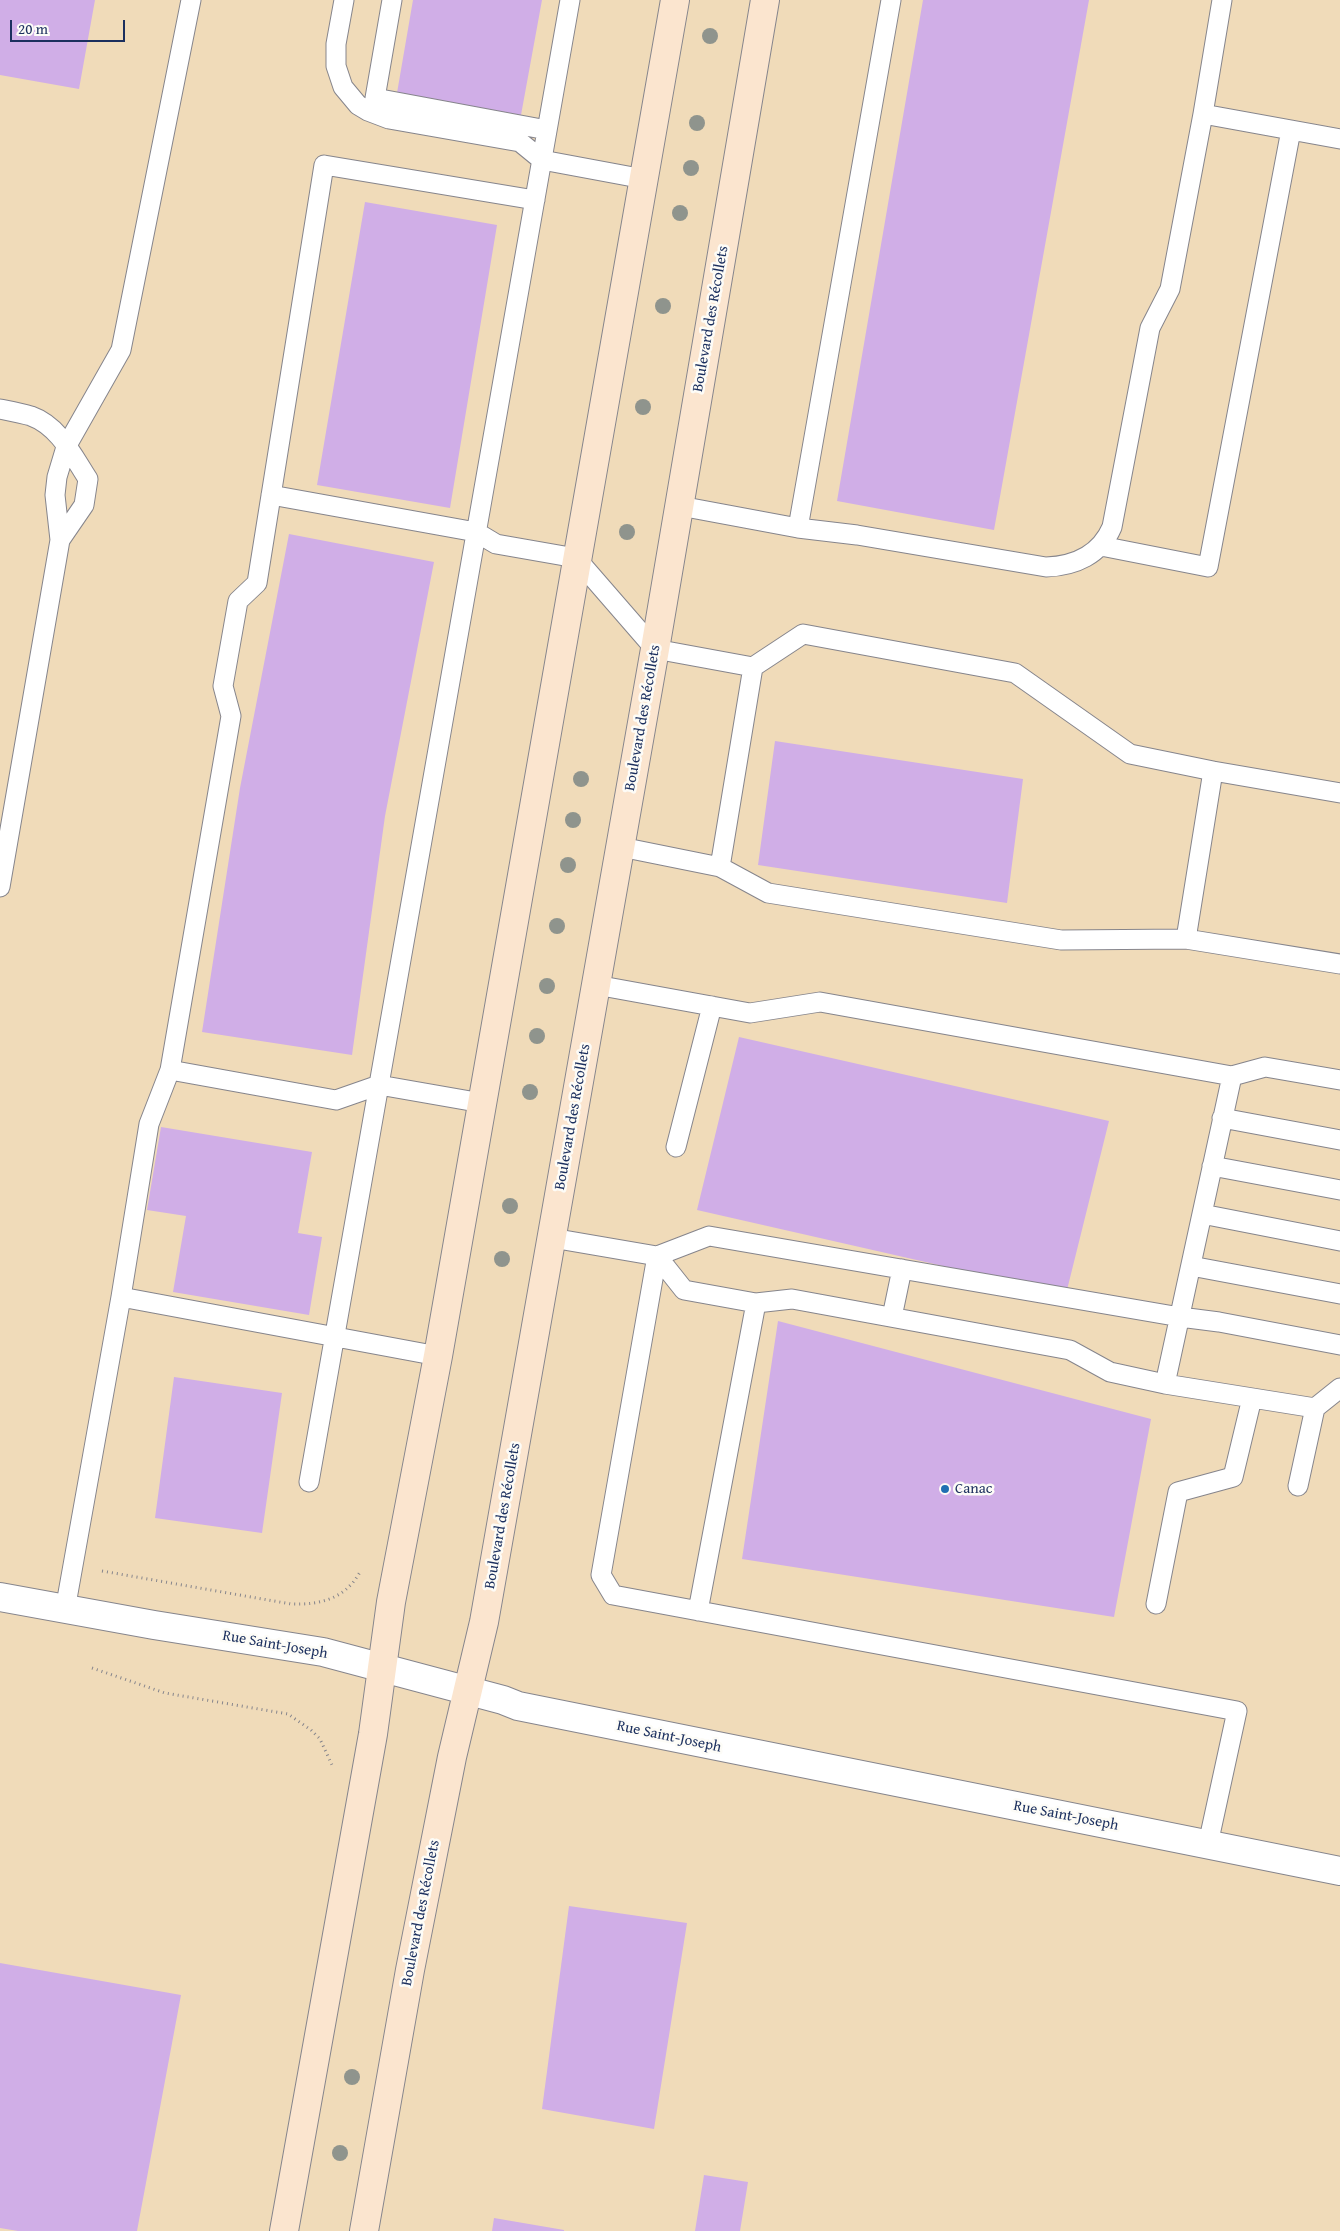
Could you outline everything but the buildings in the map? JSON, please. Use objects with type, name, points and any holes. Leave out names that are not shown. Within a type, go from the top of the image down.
[{"type":"main road","points":[[284,2231],[373,1734],[391,1602],[438,1356],[675,0]]},
{"type":"main road","name":"Boulevard des Récollets","points":[[364,2231],[412,1961],[452,1757],[484,1622],[621,847],[765,0]]},
{"type":"street","name":"Rue Saint-Joseph","points":[[0,1597],[66,1610],[323,1652],[468,1690],[518,1706],[1340,1871]]},
{"type":"lane","points":[[0,887],[60,540],[55,495],[66,446],[121,350],[191,0]]},
{"type":"lane","points":[[344,0],[335,49],[336,66],[344,88],[358,105],[378,116],[389,119],[520,142],[542,160],[644,179]]},
{"type":"lane","points":[[392,0],[375,98],[547,130]]},
{"type":"lane","points":[[309,1482],[570,0]]},
{"type":"lane","points":[[798,528],[891,0]]},
{"type":"lane","points":[[680,506],[798,528],[857,535],[1046,567],[1070,564],[1081,560],[1101,546],[1112,527],[1150,328],[1170,289],[1222,0]]},
{"type":"lane","points":[[1203,114],[1340,140]]},
{"type":"lane","points":[[1101,546],[1208,568],[1291,130]]},
{"type":"lane","points":[[66,1610],[121,1297],[149,1124],[170,1070],[231,716],[223,686],[238,601],[257,583],[324,165],[535,200]]},
{"type":"lane","points":[[0,409],[32,417],[47,425],[58,435],[88,480],[84,506],[60,540]]},
{"type":"lane","points":[[271,495],[476,532],[496,544],[576,558],[655,649],[753,666],[804,634],[1015,673],[1130,754],[1213,771],[1340,793]]},
{"type":"lane","points":[[720,866],[753,666]]},
{"type":"lane","points":[[1186,939],[1213,771]]},
{"type":"lane","points":[[621,847],[720,866],[768,893],[1051,938],[1186,939],[1340,964]]},
{"type":"lane","points":[[596,985],[750,1014],[820,1002],[1232,1076],[1265,1067],[1340,1080]]},
{"type":"lane","points":[[676,1147],[712,1006]]},
{"type":"lane","points":[[170,1070],[336,1100],[379,1086],[482,1103]]},
{"type":"lane","points":[[1165,1384],[1232,1076]]},
{"type":"lane","points":[[1222,1118],[1340,1140]]},
{"type":"lane","points":[[1212,1166],[1340,1190]]},
{"type":"lane","points":[[1202,1214],[1340,1241]]},
{"type":"lane","points":[[552,1238],[658,1256],[709,1236],[1218,1322],[1340,1345]]},
{"type":"lane","points":[[658,1256],[684,1290],[756,1303],[792,1299],[1070,1350],[1110,1372],[1165,1384],[1315,1408]]},
{"type":"lane","points":[[658,1256],[601,1575],[613,1595],[1237,1711],[1208,1844]]},
{"type":"lane","points":[[1191,1266],[1340,1294]]},
{"type":"lane","points":[[892,1317],[902,1269]]},
{"type":"lane","points":[[121,1297],[438,1356]]},
{"type":"lane","points":[[698,1611],[756,1303]]},
{"type":"lane","points":[[1298,1486],[1315,1408],[1340,1388]]},
{"type":"lane","points":[[1156,1604],[1178,1492],[1233,1477],[1252,1398]]},
{"type":"path","points":[[95,1570],[291,1604],[322,1603],[346,1591]]},
{"type":"path","points":[[92,1668],[165,1694],[288,1714],[311,1730],[320,1739]]},
{"type":"place","name":"Canac","points":[[945,1489]]}]
